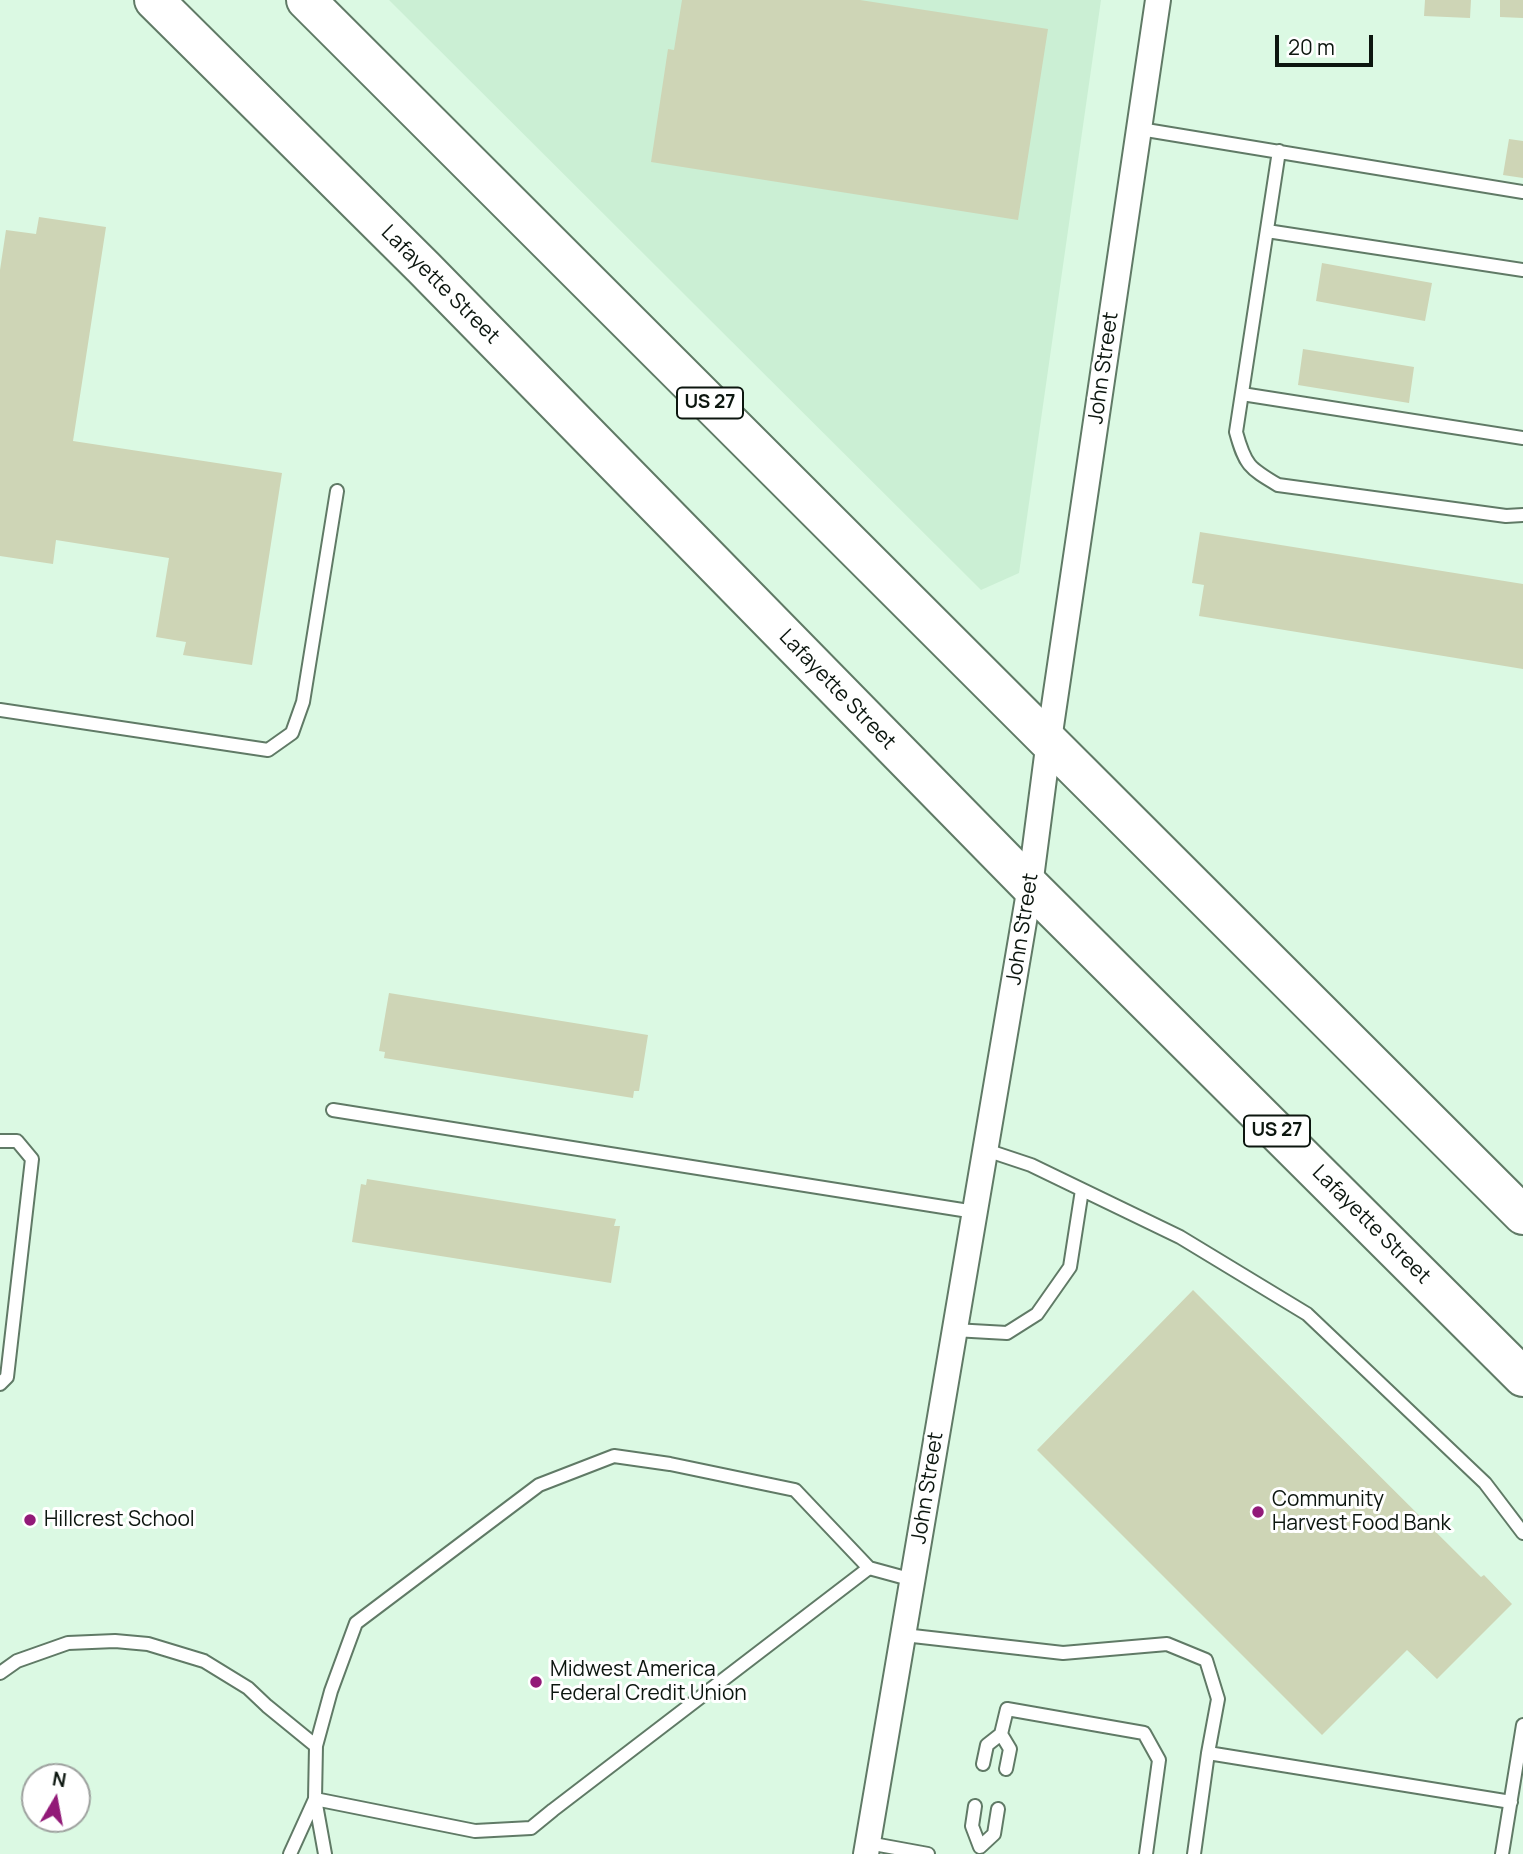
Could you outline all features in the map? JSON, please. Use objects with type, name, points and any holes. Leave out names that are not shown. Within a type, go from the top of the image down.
[{"type":"highway","name":"Lafayette Street","points":[[154,0],[424,268],[1030,886],[1523,1377]]},
{"type":"highway","name":"US 27","points":[[306,0],[1523,1215]]},
{"type":"street","name":"John Street","points":[[867,1848],[1030,886],[1158,0]]},
{"type":"lane","points":[[1140,129],[1523,192]]},
{"type":"lane","points":[[1279,151],[1236,432],[1242,455],[1255,472],[1278,485],[1506,516],[1523,515]]},
{"type":"lane","points":[[1266,231],[1523,270]]},
{"type":"lane","points":[[1242,394],[1523,438]]},
{"type":"lane","points":[[0,710],[268,750],[292,733],[303,702],[337,491]]},
{"type":"lane","points":[[333,1110],[975,1212]]},
{"type":"lane","points":[[0,1141],[17,1142],[32,1160],[7,1377],[0,1384]]},
{"type":"lane","points":[[986,1150],[1031,1165],[1180,1237],[1307,1314],[1485,1483],[1523,1533]]},
{"type":"lane","points":[[954,1330],[1007,1333],[1037,1314],[1070,1267],[1082,1190]]},
{"type":"lane","points":[[325,1854],[315,1799],[316,1746],[331,1691],[356,1623],[539,1485],[614,1456],[670,1464],[795,1489],[869,1568],[913,1580]]},
{"type":"lane","points":[[315,1799],[475,1831],[531,1828],[869,1568]]},
{"type":"lane","points":[[904,1635],[1063,1653],[1167,1644],[1206,1660],[1218,1699],[1194,1854]]},
{"type":"lane","points":[[0,1673],[16,1661],[68,1643],[116,1641],[148,1644],[204,1661],[248,1688],[316,1746]]},
{"type":"lane","points":[[1006,1769],[1010,1749],[1002,1734],[1007,1709],[1144,1733],[1159,1760],[1146,1854]]},
{"type":"lane","points":[[1502,1854],[1523,1725]]},
{"type":"lane","points":[[983,1764],[987,1745],[1002,1734]]},
{"type":"lane","points":[[1208,1753],[1511,1802]]},
{"type":"lane","points":[[290,1854],[315,1799]]},
{"type":"lane","points":[[975,1806],[972,1826],[980,1850]]},
{"type":"lane","points":[[980,1850],[993,1834],[998,1809]]},
{"type":"lane","points":[[867,1848],[928,1854]]},
{"type":"shaded area","points":[[389,0],[1101,0],[1019,573],[981,590]]},
{"type":"building","points":[[682,0],[860,0],[1048,29],[1018,220],[651,162],[668,49],[674,50]]},
{"type":"building","points":[[1425,0],[1471,0],[1470,18],[1424,16]]},
{"type":"building","points":[[1500,0],[1523,0],[1523,18],[1500,17]]},
{"type":"building","points":[[1509,139],[1523,141],[1523,178],[1503,175]]},
{"type":"building","points":[[39,217],[106,227],[73,441],[282,473],[252,665],[183,655],[186,642],[156,637],[169,558],[56,540],[53,564],[0,556],[0,270],[6,230],[36,234]]},
{"type":"building","points":[[1322,263],[1432,283],[1425,321],[1316,301]]},
{"type":"building","points":[[1303,349],[1414,367],[1409,403],[1298,385]]},
{"type":"building","points":[[1200,532],[1523,584],[1523,669],[1199,616],[1204,585],[1192,583]]},
{"type":"building","points":[[389,993],[648,1035],[639,1091],[634,1091],[633,1098],[384,1058],[385,1052],[379,1051]]},
{"type":"building","points":[[367,1179],[616,1219],[614,1226],[620,1226],[611,1283],[352,1242],[361,1184],[366,1185]]},
{"type":"building","name":"Community Harvest Food Bank","points":[[1193,1290],[1481,1577],[1484,1575],[1512,1604],[1437,1679],[1407,1650],[1322,1735],[1037,1450]]},
{"type":"place","name":"Community Harvest Food Bank","points":[[1258,1512]]},
{"type":"place","name":"Hillcrest School","points":[[30,1520]]},
{"type":"place","name":"Midwest America Federal Credit Union","points":[[536,1682]]}]
